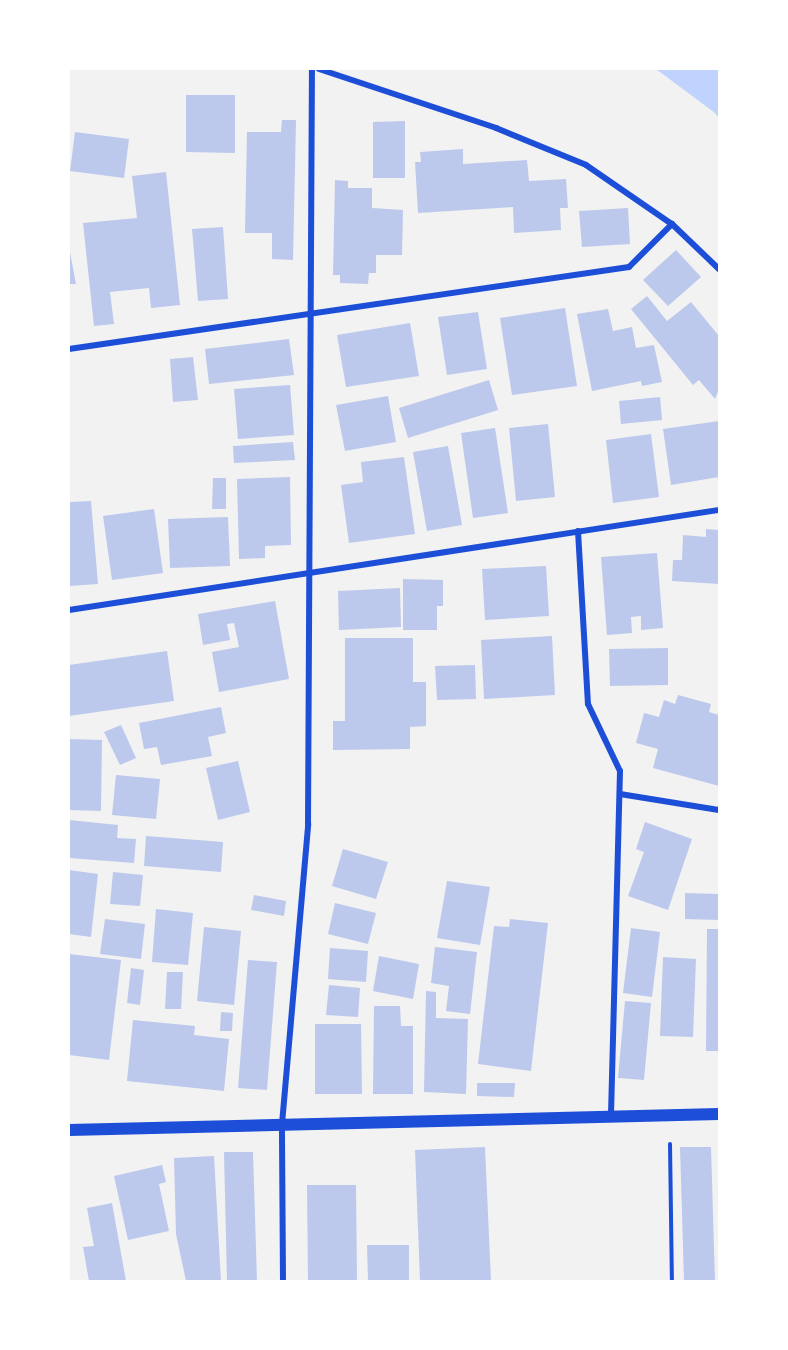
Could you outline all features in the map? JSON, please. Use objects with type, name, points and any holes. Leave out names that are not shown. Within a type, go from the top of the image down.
[{"type":"main road","points":[[69,1130],[719,1114]]},
{"type":"street","points":[[283,1281],[282,1124],[308,824],[313,314],[312,69]]},
{"type":"street","points":[[320,69],[496,128],[586,165],[672,224],[719,269]]},
{"type":"street","points":[[69,349],[629,267],[672,224]]},
{"type":"street","points":[[69,610],[719,510]]},
{"type":"street","points":[[578,531],[588,704],[593,720],[612,748],[620,771],[611,1116]]},
{"type":"street","points":[[620,794],[719,810]]},
{"type":"path","points":[[672,1116],[668,1172],[672,1281]]},
{"type":"water","points":[[656,69],[719,69],[719,118],[715,113]]},
{"type":"building","points":[[186,95],[235,95],[235,153],[186,152]]},
{"type":"building","points":[[282,120],[296,120],[293,260],[272,259],[272,233],[245,233],[247,132],[281,132]]},
{"type":"building","points":[[405,121],[405,178],[373,178],[373,122]]},
{"type":"building","points":[[75,132],[129,139],[124,178],[70,171]]},
{"type":"building","points":[[463,149],[463,164],[527,160],[529,181],[566,179],[568,208],[560,208],[561,230],[514,233],[513,207],[418,213],[415,162],[421,162],[420,152]]},
{"type":"building","points":[[166,172],[180,305],[151,308],[149,288],[110,292],[114,324],[94,326],[83,223],[137,218],[132,176]]},
{"type":"building","points":[[335,180],[348,181],[348,188],[372,188],[372,208],[403,210],[402,255],[376,255],[376,273],[369,273],[368,284],[340,283],[340,275],[333,275]]},
{"type":"building","points":[[628,208],[630,244],[582,247],[579,211]]},
{"type":"building","points":[[223,227],[228,299],[198,301],[192,229]]},
{"type":"building","points":[[69,247],[76,284],[69,284]]},
{"type":"building","points":[[676,250],[701,277],[668,306],[643,280]]},
{"type":"building","points":[[647,296],[667,321],[691,302],[719,336],[719,389],[715,399],[699,380],[693,385],[631,309]]},
{"type":"building","points":[[565,308],[577,386],[512,395],[500,318]]},
{"type":"building","points":[[608,309],[613,331],[632,327],[636,348],[654,345],[662,382],[642,386],[641,381],[592,391],[577,314]]},
{"type":"building","points":[[478,312],[487,369],[447,375],[438,317]]},
{"type":"building","points":[[410,323],[419,376],[346,387],[337,335]]},
{"type":"building","points":[[289,339],[294,375],[209,384],[205,349]]},
{"type":"building","points":[[193,357],[198,400],[173,402],[170,359]]},
{"type":"building","points":[[489,380],[498,410],[408,438],[399,408]]},
{"type":"building","points":[[290,385],[294,435],[238,439],[234,389]]},
{"type":"building","points":[[388,396],[396,442],[345,451],[336,405]]},
{"type":"building","points":[[660,397],[662,420],[621,424],[619,401]]},
{"type":"building","points":[[719,421],[719,477],[671,485],[663,429]]},
{"type":"building","points":[[548,424],[555,497],[516,501],[509,428]]},
{"type":"building","points":[[495,428],[508,513],[473,518],[461,433]]},
{"type":"building","points":[[651,434],[659,497],[613,503],[606,440]]},
{"type":"building","points":[[293,442],[295,460],[234,463],[233,446]]},
{"type":"building","points":[[448,446],[462,525],[427,531],[413,452]]},
{"type":"building","points":[[404,457],[415,534],[349,543],[341,485],[363,482],[361,462]]},
{"type":"building","points":[[290,477],[291,545],[265,546],[265,558],[239,559],[237,479]]},
{"type":"building","points":[[213,478],[226,478],[226,509],[212,509]]},
{"type":"building","points":[[91,501],[98,584],[69,586],[69,502]]},
{"type":"building","points":[[154,509],[163,573],[112,580],[103,516]]},
{"type":"building","points":[[228,517],[230,566],[170,568],[168,519]]},
{"type":"building","points":[[706,529],[719,530],[719,584],[672,581],[673,560],[682,560],[683,535],[706,537]]},
{"type":"building","points":[[657,553],[663,628],[641,630],[641,616],[631,617],[632,633],[607,635],[601,557]]},
{"type":"building","points":[[546,566],[549,616],[485,620],[482,569]]},
{"type":"building","points":[[403,579],[443,580],[443,606],[437,606],[437,630],[403,630]]},
{"type":"building","points":[[400,588],[401,627],[339,630],[338,591]]},
{"type":"building","points":[[275,601],[289,679],[219,692],[212,652],[239,647],[234,623],[227,624],[230,640],[203,645],[198,614]]},
{"type":"building","points":[[552,636],[555,695],[484,699],[481,640]]},
{"type":"building","points":[[345,638],[413,638],[413,682],[426,682],[426,726],[410,727],[410,749],[333,750],[333,721],[345,721]]},
{"type":"building","points":[[668,648],[668,685],[610,686],[609,649]]},
{"type":"building","points":[[167,651],[174,701],[69,716],[69,665]]},
{"type":"building","points":[[475,665],[476,699],[437,700],[435,666]]},
{"type":"building","points":[[678,695],[711,704],[709,712],[719,715],[719,786],[653,768],[658,749],[636,743],[644,713],[659,717],[664,700],[675,704]]},
{"type":"building","points":[[221,707],[226,733],[208,737],[212,756],[161,765],[157,747],[144,749],[139,723]]},
{"type":"building","points":[[121,725],[136,758],[120,765],[104,732]]},
{"type":"building","points":[[69,739],[102,740],[101,811],[69,810]]},
{"type":"building","points":[[238,761],[250,812],[218,820],[206,768]]},
{"type":"building","points":[[116,775],[160,779],[156,819],[112,815]]},
{"type":"building","points":[[69,820],[118,825],[117,838],[136,839],[134,863],[69,858]]},
{"type":"building","points":[[645,822],[692,839],[668,910],[628,896],[644,852],[636,849]]},
{"type":"building","points":[[146,836],[223,842],[221,872],[144,866]]},
{"type":"building","points":[[343,849],[388,862],[376,899],[332,886]]},
{"type":"building","points":[[69,870],[98,874],[91,937],[69,934]]},
{"type":"building","points":[[113,872],[143,875],[140,906],[110,904]]},
{"type":"building","points":[[447,881],[490,887],[480,945],[437,938]]},
{"type":"building","points":[[685,893],[719,894],[719,920],[685,919]]},
{"type":"building","points":[[254,895],[286,901],[284,916],[251,910]]},
{"type":"building","points":[[335,903],[376,913],[368,944],[328,934]]},
{"type":"building","points":[[156,909],[193,913],[188,965],[152,962]]},
{"type":"building","points":[[105,919],[145,924],[141,959],[100,954]]},
{"type":"building","points":[[510,919],[548,923],[531,1071],[478,1064],[494,926],[509,927]]},
{"type":"building","points":[[204,927],[241,931],[234,1005],[197,1001]]},
{"type":"building","points":[[631,928],[660,932],[652,997],[623,993]]},
{"type":"building","points":[[707,929],[719,929],[719,1051],[706,1051]]},
{"type":"building","points":[[435,947],[477,952],[470,1014],[446,1011],[449,986],[431,983]]},
{"type":"building","points":[[330,948],[368,951],[366,982],[328,979]]},
{"type":"building","points":[[69,954],[121,960],[109,1060],[69,1055]]},
{"type":"building","points":[[379,956],[419,964],[413,999],[373,991]]},
{"type":"building","points":[[663,957],[696,959],[693,1037],[660,1036]]},
{"type":"building","points":[[248,960],[277,962],[267,1090],[238,1088]]},
{"type":"building","points":[[131,968],[144,970],[140,1005],[127,1003]]},
{"type":"building","points":[[167,972],[183,972],[181,1009],[165,1009]]},
{"type":"building","points":[[329,985],[360,988],[358,1017],[326,1015]]},
{"type":"building","points":[[426,991],[436,992],[436,1018],[468,1019],[466,1094],[424,1092]]},
{"type":"building","points":[[625,1001],[651,1003],[644,1080],[618,1078]]},
{"type":"building","points":[[374,1006],[400,1006],[401,1026],[413,1026],[413,1094],[373,1094]]},
{"type":"building","points":[[221,1012],[233,1013],[232,1031],[220,1031]]},
{"type":"building","points":[[133,1020],[195,1026],[194,1035],[229,1039],[224,1091],[127,1081]]},
{"type":"building","points":[[315,1024],[361,1024],[362,1094],[315,1094]]},
{"type":"building","points":[[477,1083],[515,1083],[514,1097],[477,1096]]},
{"type":"building","points":[[485,1147],[491,1281],[420,1281],[415,1150]]},
{"type":"building","points":[[680,1147],[711,1147],[715,1281],[684,1281]]},
{"type":"building","points":[[224,1152],[253,1152],[257,1281],[227,1281]]},
{"type":"building","points":[[214,1156],[221,1281],[186,1281],[176,1234],[174,1158]]},
{"type":"building","points":[[162,1165],[166,1182],[159,1184],[169,1231],[128,1240],[114,1176]]},
{"type":"building","points":[[307,1185],[356,1185],[357,1281],[308,1281]]},
{"type":"building","points":[[112,1203],[126,1281],[89,1281],[83,1247],[94,1246],[87,1208]]},
{"type":"building","points":[[367,1245],[409,1245],[409,1281],[368,1281]]}]
